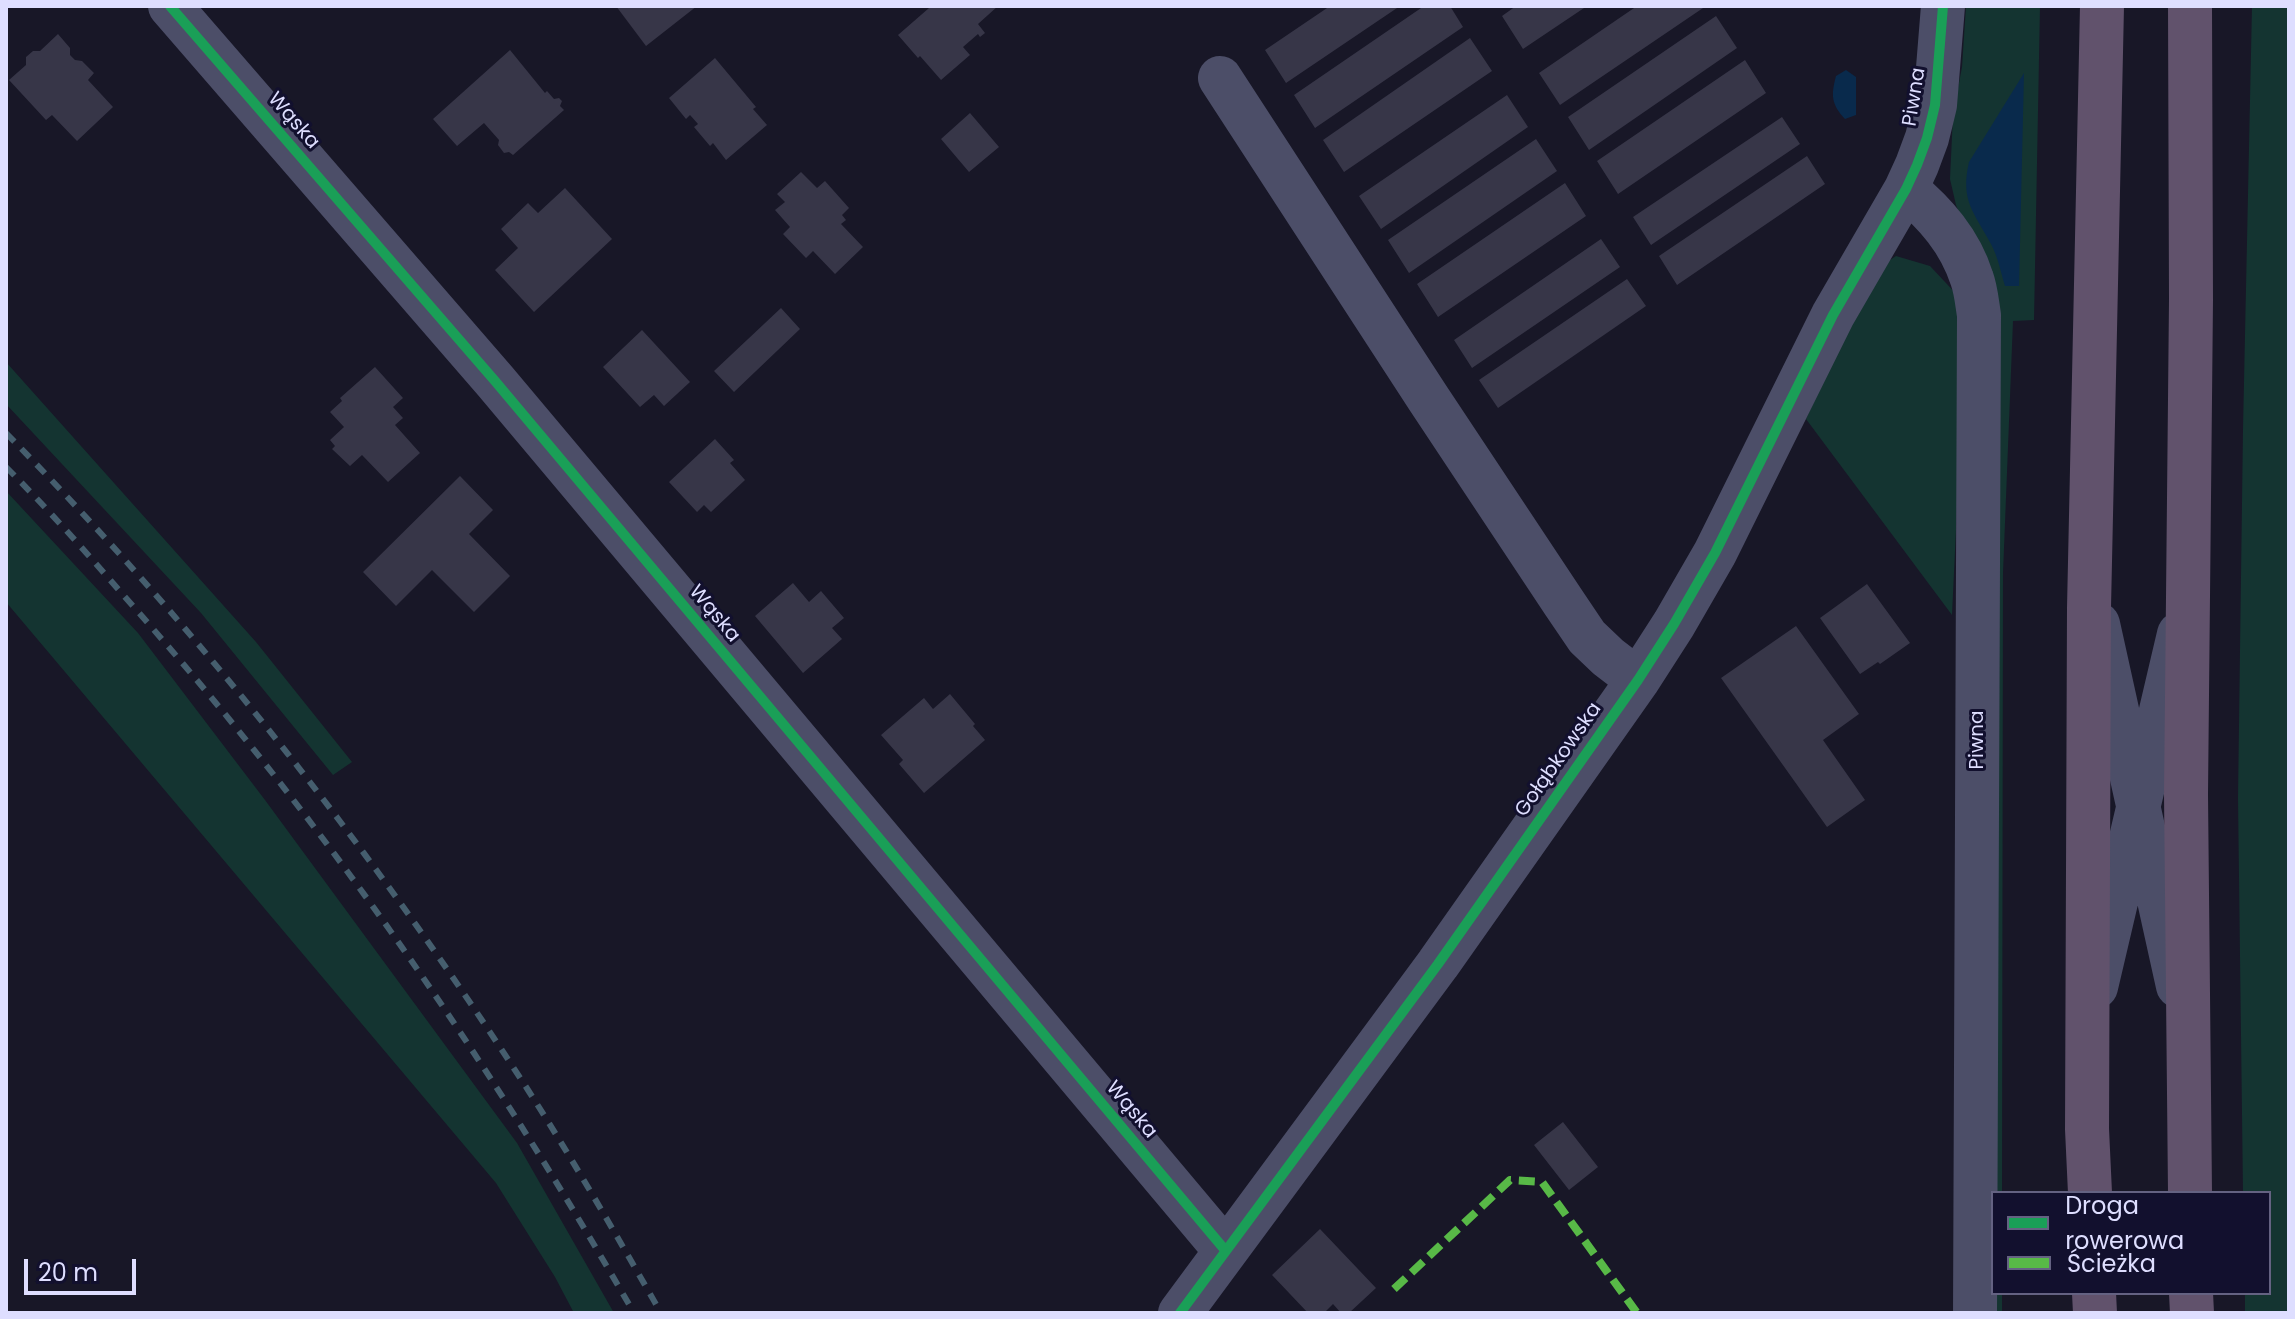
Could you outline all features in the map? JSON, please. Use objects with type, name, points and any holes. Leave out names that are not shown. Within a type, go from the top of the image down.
[{"type":"highway","points":[[2090,1191],[2087,1025],[2090,586],[2102,6]]},
{"type":"highway","points":[[2190,6],[2191,300],[2186,794],[2190,1191]]},
{"type":"highway","points":[[2191,300],[2210,6]]},
{"type":"street","name":"Wąska","points":[[170,6],[513,402],[1225,1250]]},
{"type":"street","name":"Piwna","points":[[1943,6],[1935,105],[1927,138],[1906,189],[1928,207],[1951,235],[1972,278],[1979,315],[1975,1313]]},
{"type":"street","points":[[1220,78],[1587,637],[1638,680]]},
{"type":"street","name":"Gołąbkowska","points":[[1180,1313],[1430,976],[1638,680],[1715,553],[1833,315],[1906,189]]},
{"type":"street","points":[[2090,586],[2188,1031]]},
{"type":"street","points":[[2087,1025],[2188,594]]},
{"type":"green space","points":[[1966,6],[2040,6],[2034,320],[2013,321],[2003,573],[2002,1191],[1991,1191],[1991,1270],[1967,232],[1950,179],[1953,115],[1962,67]]},
{"type":"green space","points":[[2252,6],[2289,6],[2289,1313],[2245,1313],[2245,1295],[2271,1295],[2271,1191],[2243,1191],[2238,798]]},
{"type":"green space","points":[[1896,256],[1930,266],[1961,299],[1964,359],[1952,615],[1806,419],[1869,274]]},
{"type":"green space","points":[[6,362],[256,642],[352,762],[333,775],[201,613],[6,404]]},
{"type":"green space","points":[[6,491],[138,633],[265,800],[517,1143],[614,1313],[574,1313],[496,1183],[6,602]]},
{"type":"green space","points":[[1992,1295],[2002,1295],[2002,1313],[1992,1313]]},
{"type":"water","points":[[1846,70],[1856,77],[1856,115],[1845,119],[1837,109],[1833,94],[1836,76]]},
{"type":"water","points":[[2024,73],[2019,286],[2005,286],[1993,249],[1970,206],[1967,175],[1969,162]]},
{"type":"building","points":[[616,6],[697,6],[646,46]]},
{"type":"building","points":[[928,6],[998,6],[978,24],[985,33],[980,37],[978,34],[963,47],[970,55],[941,80],[898,35]]},
{"type":"building","points":[[1330,6],[1400,6],[1286,83],[1265,50]]},
{"type":"building","points":[[1424,6],[1450,6],[1463,27],[1315,128],[1294,95]]},
{"type":"building","points":[[1516,6],[1587,6],[1523,49],[1502,16]]},
{"type":"building","points":[[1637,6],[1706,6],[1560,105],[1539,73]]},
{"type":"building","points":[[1716,16],[1737,48],[1589,150],[1568,117]]},
{"type":"building","points":[[58,34],[70,48],[70,55],[94,73],[88,80],[113,107],[77,141],[52,115],[46,120],[9,80],[26,65],[26,57],[33,51],[40,51]]},
{"type":"building","points":[[1470,38],[1492,71],[1344,172],[1323,140]]},
{"type":"building","points":[[510,50],[545,93],[547,91],[554,99],[562,101],[560,106],[564,110],[513,155],[504,153],[498,145],[499,140],[484,123],[457,146],[433,119]]},
{"type":"building","points":[[715,58],[767,125],[726,160],[713,143],[710,146],[694,127],[698,124],[690,115],[686,119],[669,98]]},
{"type":"building","points":[[1745,60],[1766,93],[1618,194],[1597,161]]},
{"type":"building","points":[[1507,95],[1528,127],[1381,229],[1359,196]]},
{"type":"building","points":[[970,113],[999,147],[969,172],[941,139]]},
{"type":"building","points":[[1782,117],[1800,144],[1651,245],[1633,217]]},
{"type":"building","points":[[1536,139],[1557,171],[1409,273],[1388,240]]},
{"type":"building","points":[[1807,156],[1825,184],[1677,285],[1659,256]]},
{"type":"building","points":[[801,172],[817,188],[825,181],[849,208],[842,215],[846,220],[841,224],[863,247],[835,274],[813,251],[806,258],[783,234],[790,227],[775,210],[785,202],[777,194]]},
{"type":"building","points":[[1565,183],[1586,216],[1438,317],[1417,284]]},
{"type":"building","points":[[565,188],[612,239],[534,312],[495,270],[518,248],[501,229],[528,203],[538,213]]},
{"type":"building","points":[[1601,239],[1620,267],[1472,368],[1454,340]]},
{"type":"building","points":[[1627,279],[1646,306],[1498,408],[1479,380]]},
{"type":"building","points":[[781,308],[800,329],[734,392],[714,371]]},
{"type":"building","points":[[642,330],[690,382],[664,406],[654,395],[640,407],[603,367]]},
{"type":"building","points":[[375,367],[403,398],[393,407],[403,418],[395,425],[420,453],[388,482],[362,455],[350,466],[332,449],[335,446],[330,440],[344,427],[330,412],[342,401],[340,398]]},
{"type":"building","points":[[715,439],[734,460],[730,463],[745,480],[711,512],[704,505],[697,512],[669,482]]},
{"type":"building","points":[[460,476],[493,510],[469,534],[510,576],[474,612],[432,570],[396,606],[363,572]]},
{"type":"building","points":[[793,583],[809,602],[821,591],[844,618],[832,628],[842,639],[803,673],[755,616]]},
{"type":"building","points":[[1867,584],[1910,643],[1860,674],[1820,618]]},
{"type":"building","points":[[1796,626],[1859,714],[1823,740],[1865,800],[1827,827],[1721,678]]},
{"type":"building","points":[[950,694],[985,740],[924,793],[899,764],[903,760],[881,735],[924,698],[933,709]]},
{"type":"building","points":[[1563,1122],[1598,1167],[1569,1190],[1534,1145]]},
{"type":"building","points":[[1320,1229],[1376,1288],[1349,1313],[1341,1313],[1333,1304],[1324,1313],[1308,1313],[1272,1275]]},
{"type":"railway","points":[[6,433],[149,587],[284,748],[348,832],[410,916],[528,1090],[661,1313]]},
{"type":"railway","points":[[6,467],[81,547],[197,680],[333,853],[460,1032],[520,1124],[634,1313]]},
{"type":"marked path","points":[[1394,1289],[1510,1180],[1542,1182],[1637,1313]]},
{"type":"cycle path","points":[[170,6],[495,381],[1225,1250]]},
{"type":"cycle path","points":[[1180,1313],[1438,964],[1674,624],[1715,553],[1833,315],[1917,165],[1935,105],[1943,6]]}]
